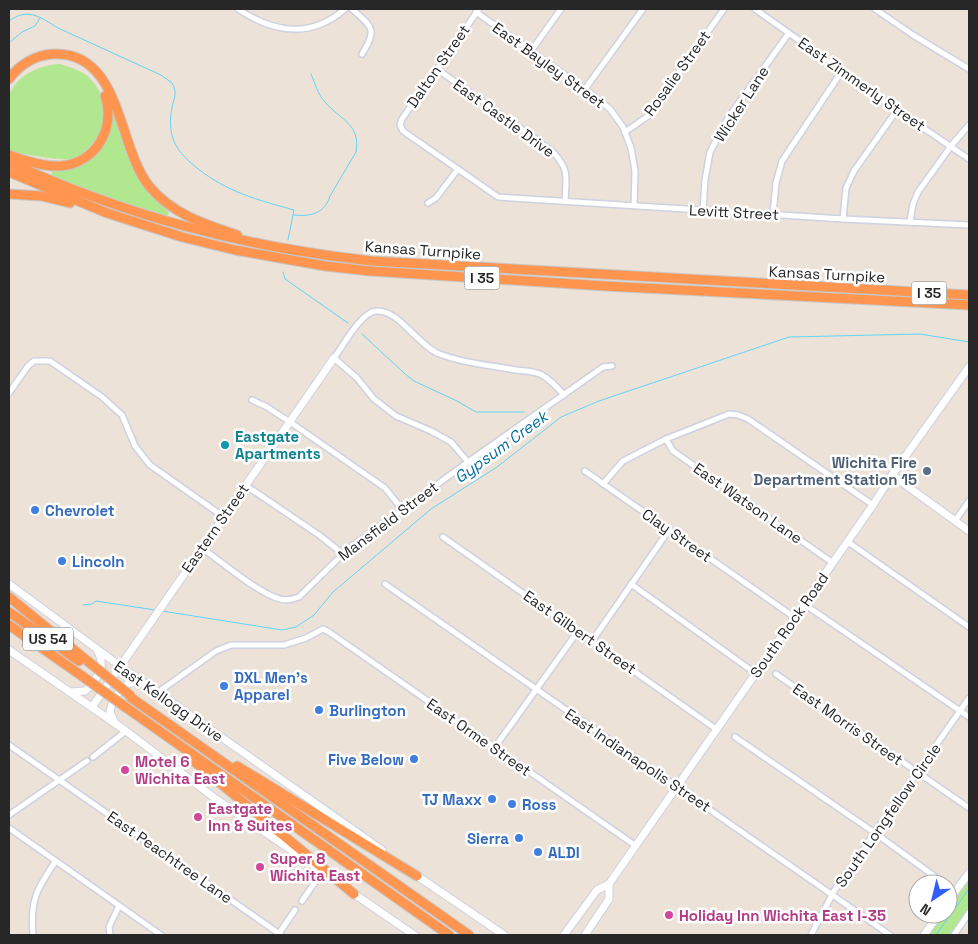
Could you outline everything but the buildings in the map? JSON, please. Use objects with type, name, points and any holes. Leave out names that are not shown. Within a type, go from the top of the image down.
[{"type":"highway","points":[[9,79],[19,68],[36,57],[44,55],[63,54],[90,64],[109,89],[135,163],[148,184],[166,204],[176,211],[210,226],[283,249]]},
{"type":"highway","points":[[9,88],[17,76],[25,68],[33,64],[49,59],[67,60],[84,66],[97,79],[106,98],[110,114],[104,138],[80,161],[54,166],[9,155]]},
{"type":"highway","name":"Kansas Turnpike","points":[[9,162],[64,186],[149,217],[194,230],[283,249],[372,262],[969,295]]},
{"type":"highway","name":"Kansas Turnpike","points":[[9,172],[107,213],[182,237],[235,250],[325,266],[370,271],[969,305]]},
{"type":"highway","points":[[9,194],[41,196],[107,213]]},
{"type":"highway","points":[[9,597],[89,665]]},
{"type":"highway","name":"US 54","points":[[9,612],[89,665],[130,697],[469,935]]},
{"type":"highway","name":"US 54","points":[[9,625],[450,935]]},
{"type":"highway","points":[[9,630],[68,666]]},
{"type":"highway","points":[[144,720],[354,894]]},
{"type":"highway","points":[[168,724],[417,876]]},
{"type":"main road","name":"Eastern Street","points":[[92,708],[334,358]]},
{"type":"main road","name":"South Rock Road","points":[[564,935],[597,890],[608,884],[636,846],[676,786],[848,542],[892,475],[969,367]]},
{"type":"main road","points":[[892,475],[969,531]]},
{"type":"main road","name":"East Kellogg Drive","points":[[9,584],[144,684],[504,935]]},
{"type":"main road","points":[[9,650],[126,731],[216,798],[414,935]]},
{"type":"main road","points":[[68,691],[84,691],[101,670],[103,661],[97,650]]},
{"type":"main road","points":[[117,725],[110,712],[114,701],[127,684],[136,681],[144,684]]},
{"type":"main road","points":[[958,887],[969,873]]},
{"type":"main road","name":"South Rock Road","points":[[586,935],[609,899],[608,884]]},
{"type":"main road","points":[[924,935],[932,924]]},
{"type":"street","points":[[239,9],[254,20],[268,26],[299,29],[321,24],[345,9]]},
{"type":"street","points":[[333,9],[336,16]]},
{"type":"street","points":[[352,9],[367,22],[371,31],[371,40],[362,54]]},
{"type":"street","points":[[531,51],[561,9]]},
{"type":"street","points":[[585,89],[643,9]]},
{"type":"street","name":"Rosalie Street","points":[[625,132],[648,116],[724,9]]},
{"type":"street","name":"East Zimmerly Street","points":[[755,9],[969,159]]},
{"type":"street","points":[[875,9],[969,69]]},
{"type":"street","name":"East Bayley Street","points":[[478,10],[610,109],[625,132],[632,148],[636,170],[634,206]]},
{"type":"street","name":"Dalton Street","points":[[458,169],[403,131],[400,125],[401,120],[478,10]]},
{"type":"street","name":"Wicker Lane","points":[[703,210],[705,180],[710,152],[728,118],[788,33]]},
{"type":"street","name":"East Castle Drive","points":[[436,69],[552,151],[563,162],[566,174],[565,201]]},
{"type":"street","points":[[773,214],[776,183],[782,161],[842,71]]},
{"type":"street","points":[[843,219],[846,188],[854,171],[897,110]]},
{"type":"street","points":[[910,221],[913,204],[918,192],[951,146],[969,125]]},
{"type":"street","points":[[428,203],[436,198],[458,169]]},
{"type":"street","name":"Levitt Street","points":[[458,169],[498,197],[969,225]]},
{"type":"street","name":"Eastern Street","points":[[334,358],[365,315],[374,310],[381,311],[395,316],[418,340],[434,351],[454,360],[540,374],[552,381],[564,395]]},
{"type":"street","points":[[334,358],[357,378],[374,399],[396,416],[451,442],[468,462]]},
{"type":"street","points":[[9,392],[28,366],[34,361],[50,361],[102,396],[122,415],[136,446],[150,465],[224,516]]},
{"type":"street","name":"Mansfield Street","points":[[202,548],[262,590],[280,599],[289,601],[299,597],[343,554],[402,509],[603,367],[612,366]]},
{"type":"street","points":[[252,400],[290,422],[385,488],[402,509]]},
{"type":"street","points":[[603,484],[623,461],[666,440],[729,414],[748,419],[873,505]]},
{"type":"street","name":"East Watson Lane","points":[[666,440],[673,450],[833,563]]},
{"type":"street","name":"Clay Street","points":[[585,471],[794,617]]},
{"type":"street","points":[[245,485],[319,535],[343,554]]},
{"type":"street","points":[[955,521],[969,501]]},
{"type":"street","points":[[592,641],[669,530]]},
{"type":"street","name":"East Gilbert Street","points":[[444,537],[716,729]]},
{"type":"street","points":[[848,542],[969,627]]},
{"type":"street","name":"East Indianapolis Street","points":[[385,584],[890,935]]},
{"type":"street","points":[[631,584],[755,673]]},
{"type":"street","points":[[804,604],[969,717]]},
{"type":"street","name":"East Orme Street","points":[[158,693],[216,651],[225,647],[231,645],[284,645],[306,638],[323,629],[636,846]]},
{"type":"street","points":[[495,747],[578,630]]},
{"type":"street","name":"East Morris Street","points":[[776,674],[969,808]]},
{"type":"street","name":"South Longfellow Circle","points":[[811,935],[832,894],[969,698]]},
{"type":"street","points":[[93,757],[126,731]]},
{"type":"street","points":[[735,737],[931,874]]},
{"type":"street","name":"East Peachtree Lane","points":[[9,744],[279,935]]},
{"type":"street","points":[[9,815],[87,761]]},
{"type":"street","points":[[9,828],[161,935]]},
{"type":"street","points":[[33,935],[31,914],[36,892],[55,862]]},
{"type":"street","points":[[302,901],[322,872]]},
{"type":"street","points":[[110,935],[109,927],[120,906]]},
{"type":"street","points":[[279,935],[296,910]]},
{"type":"street","points":[[954,935],[968,917]]},
{"type":"green space","points":[[60,64],[86,75],[99,90],[104,108],[104,118],[98,135],[79,157],[73,159],[51,158],[9,151],[8,107],[12,89],[17,82],[30,72],[45,66]]},
{"type":"green space","points":[[112,110],[134,171],[149,194],[169,212],[166,218],[51,177],[53,170],[80,166],[96,154],[105,141],[111,126]]},
{"type":"green space","points":[[969,879],[969,908],[958,924],[958,894]]},
{"type":"green space","points":[[937,924],[958,924],[950,935],[929,935]]},
{"type":"waterway","points":[[9,21],[28,14],[40,17],[58,28],[161,75],[172,83],[175,92],[171,114],[171,129],[173,140],[178,149],[197,168],[231,189],[255,199],[294,210],[288,240]]},
{"type":"waterway","points":[[9,43],[22,32],[35,26],[40,18]]},
{"type":"waterway","points":[[294,215],[316,213],[325,206],[356,152],[357,143],[352,129],[323,99],[311,74]]},
{"type":"waterway","points":[[283,272],[285,279],[348,323]]},
{"type":"waterway","points":[[362,334],[414,381],[476,412],[524,412]]},
{"type":"waterway","name":"Gypsum Creek","points":[[162,611],[282,630],[296,627],[314,615],[333,592],[431,509],[497,467],[561,417],[599,401],[789,337],[920,334],[969,342]]},
{"type":"waterway","name":"Gypsum Creek","points":[[83,605],[92,604],[96,601],[155,610]]},
{"type":"waterway","points":[[936,935],[969,889]]},
{"type":"place","name":"Eastgate Apartments","points":[[225,445]]},
{"type":"place","name":"Wichita Fire Department Station 15","points":[[927,471]]},
{"type":"place","name":"Chevrolet","points":[[35,510]]},
{"type":"place","name":"Lincoln","points":[[62,561]]},
{"type":"place","name":"DXL Men's Apparel","points":[[224,686]]},
{"type":"place","name":"Burlington","points":[[319,710]]},
{"type":"place","name":"Five Below","points":[[414,759]]},
{"type":"place","name":"Motel 6 Wichita East","points":[[125,770]]},
{"type":"place","name":"TJ Maxx","points":[[492,799]]},
{"type":"place","name":"Ross","points":[[512,804]]},
{"type":"place","name":"Eastgate Inn & Suites","points":[[198,817]]},
{"type":"place","name":"Sierra","points":[[519,838]]},
{"type":"place","name":"ALDI","points":[[538,852]]},
{"type":"place","name":"Super 8 Wichita East","points":[[260,867]]},
{"type":"place","name":"Holiday Inn Wichita East I-35","points":[[669,915]]}]
